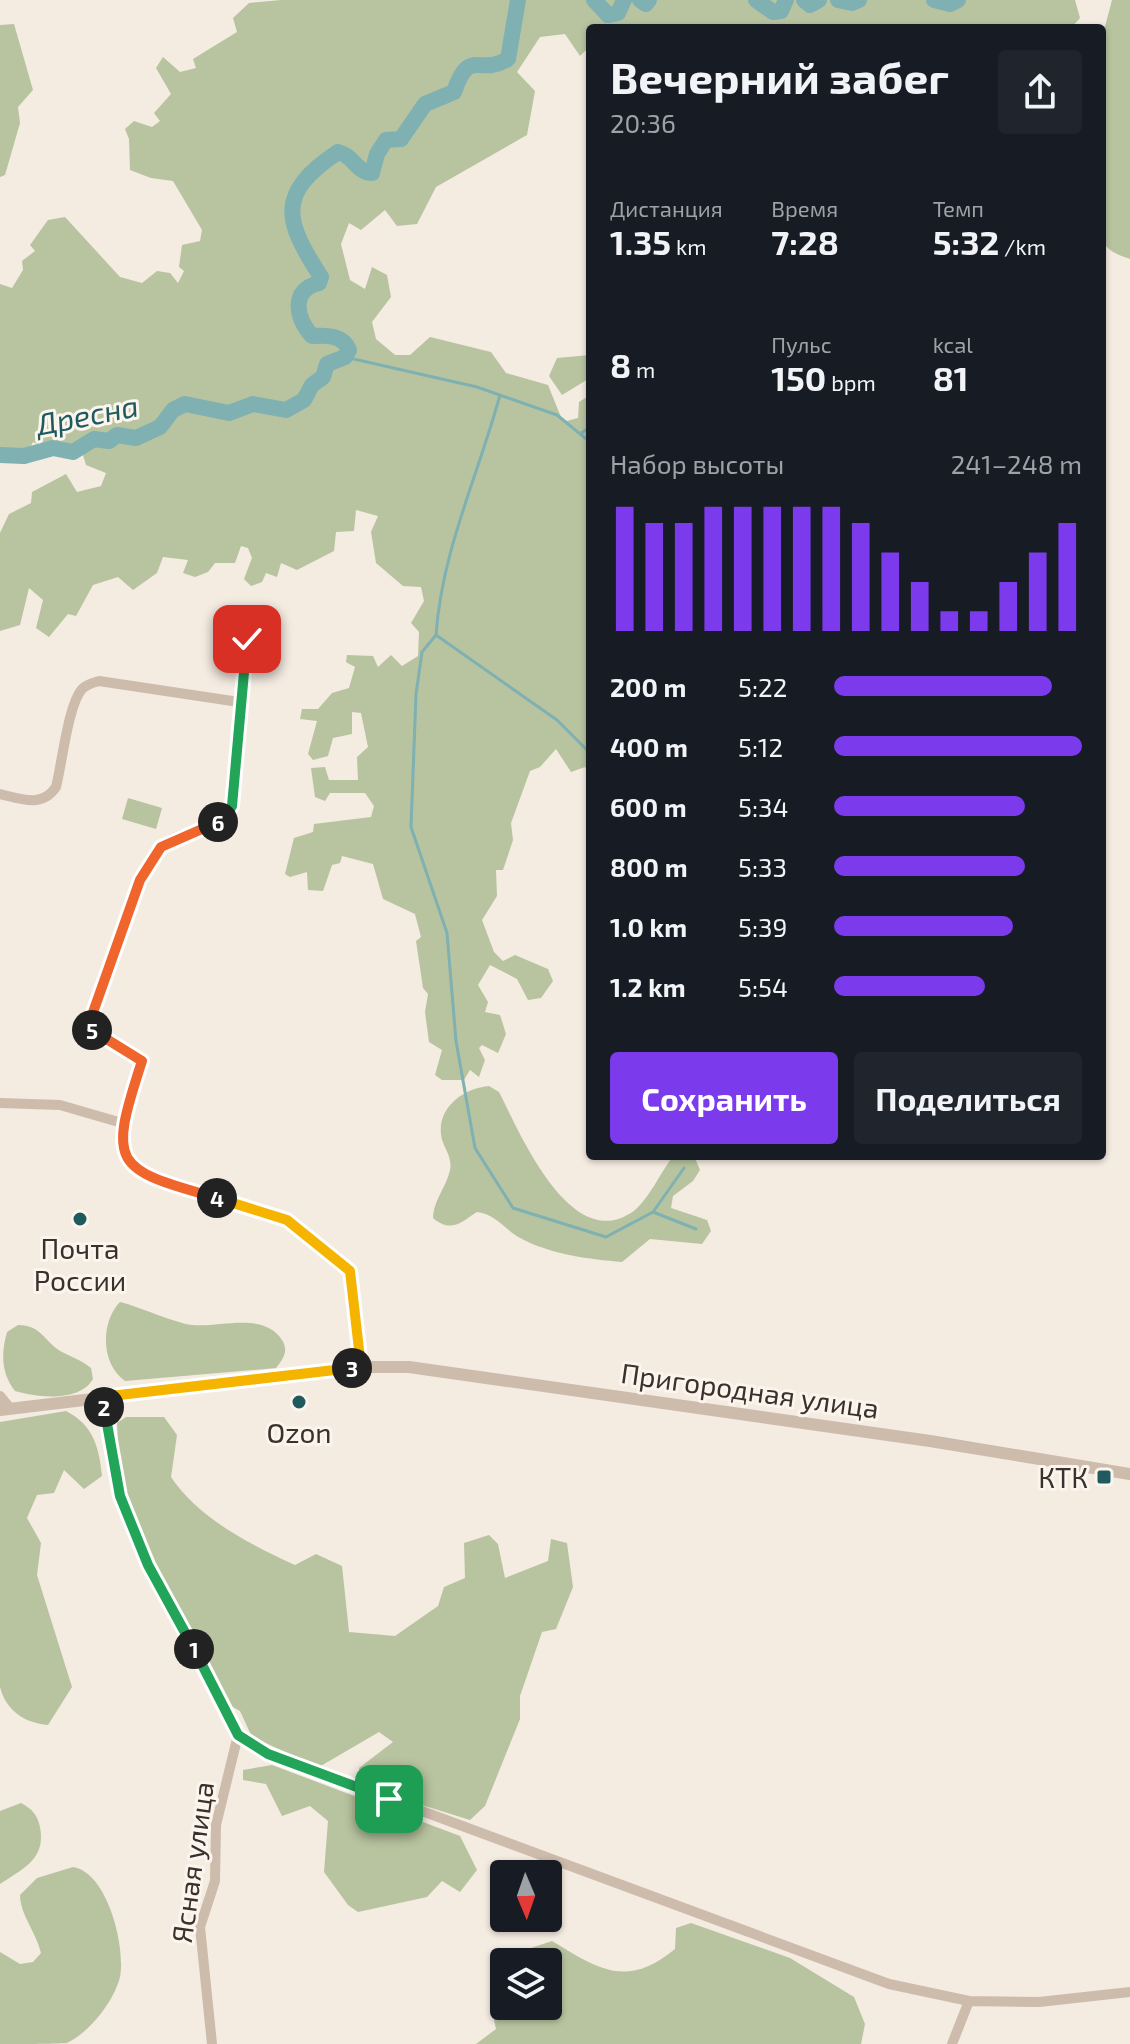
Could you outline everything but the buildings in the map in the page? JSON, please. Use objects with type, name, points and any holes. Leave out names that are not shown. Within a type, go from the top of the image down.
[{"type":"street","points":[[247,639],[232,806],[224,820],[161,847],[140,880],[91,1018],[91,1029],[142,1061],[122,1123],[125,1155],[137,1171],[287,1220],[350,1271],[361,1367]]},
{"type":"street","points":[[0,794],[38,801],[51,794],[56,787],[75,705],[81,690],[89,684],[99,681],[239,702]]},
{"type":"street","points":[[0,1103],[60,1105],[122,1123]]},
{"type":"street","name":"Пригородная улица","points":[[5,1409],[361,1367],[449,1370],[1130,1474]]},
{"type":"street","points":[[0,1396],[5,1409]]},
{"type":"street","points":[[102,1397],[120,1496],[148,1565],[238,1735],[268,1754],[889,1984],[969,2001],[1039,2002],[1130,1992]]},
{"type":"street","name":"Ясная улица","points":[[212,2044],[200,1927],[215,1881],[216,1825],[238,1735]]},
{"type":"street","points":[[952,2044],[969,2001]]},
{"type":"green space","points":[[281,0],[1075,0],[1080,18],[1075,24],[586,24],[586,50],[580,56],[565,34],[540,37],[517,72],[535,91],[527,135],[436,187],[417,224],[397,226],[385,210],[361,230],[349,223],[341,244],[350,280],[365,289],[372,267],[387,275],[391,297],[372,322],[376,339],[395,355],[410,355],[430,337],[491,352],[506,373],[548,385],[563,422],[578,418],[579,402],[586,398],[586,769],[571,772],[556,749],[540,767],[530,771],[511,823],[513,840],[503,870],[496,870],[497,896],[482,920],[494,952],[503,961],[515,955],[548,969],[553,981],[541,998],[528,1000],[517,979],[490,965],[478,985],[488,1002],[485,1012],[500,1015],[506,1034],[498,1053],[482,1045],[479,1048],[485,1060],[479,1077],[470,1070],[464,1080],[442,1080],[435,1075],[442,1050],[429,1042],[425,1012],[428,994],[423,988],[416,941],[421,937],[415,914],[383,899],[373,864],[342,856],[340,863],[332,865],[323,891],[308,890],[307,872],[290,877],[285,874],[294,838],[313,832],[314,824],[371,817],[374,806],[365,793],[330,793],[325,801],[315,797],[311,768],[325,767],[329,780],[358,780],[357,757],[368,747],[361,713],[352,712],[352,734],[333,738],[328,756],[313,760],[308,754],[317,721],[300,719],[302,709],[318,709],[332,693],[349,688],[355,667],[346,662],[347,655],[373,656],[378,667],[391,655],[402,666],[418,656],[419,632],[411,623],[424,601],[421,587],[403,586],[376,563],[371,532],[378,516],[356,510],[354,531],[336,532],[334,551],[297,570],[281,563],[277,577],[266,573],[262,582],[251,586],[244,579],[252,558],[248,548],[241,546],[235,563],[215,563],[208,572],[195,577],[183,573],[188,560],[163,557],[157,573],[133,590],[118,577],[93,585],[76,616],[68,614],[49,637],[36,628],[43,600],[29,588],[20,625],[0,631],[0,533],[9,514],[31,503],[32,492],[66,474],[77,492],[101,486],[106,473],[86,465],[82,452],[59,454],[33,442],[27,454],[4,448],[0,452],[0,284],[12,288],[23,270],[22,261],[35,251],[30,245],[48,220],[65,217],[120,277],[142,283],[157,271],[170,273],[178,283],[184,271],[179,267],[182,245],[200,241],[202,230],[173,181],[151,178],[130,170],[129,139],[125,129],[134,121],[152,127],[160,121],[154,113],[171,94],[156,68],[163,57],[180,72],[196,68],[193,59],[237,32],[233,18],[249,3]]},
{"type":"green space","points":[[1112,0],[1130,0],[1130,259],[1114,253],[1106,245],[1106,24]]},
{"type":"green space","points":[[14,24],[33,90],[18,107],[20,123],[5,175],[0,177],[0,25]]},
{"type":"green space","points":[[586,355],[586,380],[562,395],[549,376],[557,358]]},
{"type":"green space","points":[[128,798],[162,808],[156,829],[122,819]]},
{"type":"green space","points":[[489,1086],[499,1092],[551,1184],[570,1205],[590,1218],[612,1220],[635,1210],[650,1193],[670,1160],[696,1160],[700,1170],[693,1181],[673,1196],[671,1208],[707,1220],[711,1231],[702,1244],[650,1239],[622,1262],[572,1256],[535,1245],[484,1213],[477,1212],[450,1226],[439,1222],[433,1218],[450,1170],[441,1124],[455,1100],[480,1087]]},
{"type":"green space","points":[[120,1302],[192,1325],[253,1323],[264,1326],[282,1340],[284,1355],[276,1368],[125,1381],[111,1364],[106,1343],[109,1321]]},
{"type":"green space","points":[[18,1325],[32,1328],[56,1348],[87,1365],[91,1368],[93,1379],[79,1392],[69,1395],[46,1396],[15,1391],[7,1377],[3,1355],[7,1332]]},
{"type":"green space","points":[[66,1411],[83,1423],[93,1438],[102,1476],[84,1489],[64,1470],[54,1493],[37,1495],[27,1518],[41,1543],[37,1575],[72,1687],[48,1725],[32,1722],[18,1714],[7,1703],[0,1687],[0,1422]]},
{"type":"green space","points":[[126,1417],[164,1417],[177,1435],[171,1477],[210,1518],[261,1549],[295,1565],[316,1554],[342,1566],[349,1632],[395,1636],[438,1606],[444,1587],[465,1578],[464,1543],[489,1535],[498,1544],[505,1578],[548,1561],[551,1539],[567,1543],[573,1587],[556,1629],[542,1632],[520,1696],[520,1719],[485,1806],[470,1820],[361,1786],[359,1768],[393,1742],[379,1732],[319,1767],[252,1737],[240,1711],[222,1701],[121,1490],[117,1423]]},
{"type":"green space","points":[[272,1765],[460,1836],[477,1870],[460,1892],[442,1881],[427,1897],[358,1912],[348,1905],[324,1872],[328,1821],[310,1806],[282,1816],[266,1784],[243,1780],[243,1770]]},
{"type":"green space","points":[[21,1803],[37,1819],[40,1847],[31,1862],[0,1884],[0,1811]]},
{"type":"green space","points":[[73,1867],[96,1882],[112,1912],[120,1947],[117,1986],[107,2006],[92,2024],[67,2043],[0,2044],[0,1952],[20,1964],[33,1962],[41,1953],[20,1895],[37,1878]]},
{"type":"green space","points":[[691,1923],[790,1958],[854,1997],[865,2024],[861,2044],[476,2044],[496,2029],[494,2020],[562,2020],[562,1948],[531,1948],[552,1941],[598,1966],[627,1971],[642,1969],[675,1949],[676,1928]]},
{"type":"waterway","name":"Дресна","points":[[0,455],[24,456],[53,448],[73,452],[94,439],[109,441],[117,435],[136,438],[160,427],[173,410],[185,404],[229,413],[253,404],[286,410],[304,400],[312,385],[323,377],[327,364],[345,357],[349,350],[339,339],[312,336],[302,321],[300,298],[303,292],[319,283],[321,277],[294,224],[292,209],[295,195],[304,181],[338,152],[362,170],[372,173],[377,154],[386,140],[401,139],[425,104],[454,92],[465,70],[470,66],[498,64],[508,59],[518,0]]},
{"type":"waterway","name":"Дресна","points":[[594,0],[608,15],[618,13],[624,0]]},
{"type":"waterway","name":"Дресна","points":[[640,0],[646,4],[649,0]]},
{"type":"waterway","name":"Дресна","points":[[756,0],[773,12],[781,11],[786,0]]},
{"type":"waterway","name":"Дресна","points":[[804,0],[810,5],[819,0]]},
{"type":"waterway","name":"Дресна","points":[[838,0],[852,3],[859,0]]},
{"type":"waterway","name":"Дресна","points":[[934,0],[950,4],[958,0]]},
{"type":"waterway","points":[[345,357],[477,387],[557,415],[586,439]]},
{"type":"waterway","points":[[500,395],[453,543],[445,573],[436,635],[557,720],[586,749]]},
{"type":"waterway","points":[[580,434],[586,430]]},
{"type":"waterway","points":[[436,635],[422,652],[416,694],[411,827],[447,933],[456,1041],[475,1148],[513,1208],[606,1237],[653,1212],[684,1168]]},
{"type":"waterway","points":[[653,1212],[696,1229]]},
{"type":"place","name":"Почта России","points":[[80,1219]]},
{"type":"place","name":"Ozon","points":[[299,1402]]},
{"type":"place","name":"КТК","points":[[1104,1477]]},
{"type":"route","points":[[247,639],[232,806],[224,820],[161,847],[140,880],[91,1018],[91,1029],[142,1061],[122,1123],[125,1155],[129,1163],[144,1176],[287,1220],[350,1271],[361,1367],[102,1397],[120,1496],[148,1565],[238,1735],[268,1754],[389,1799]]}]
